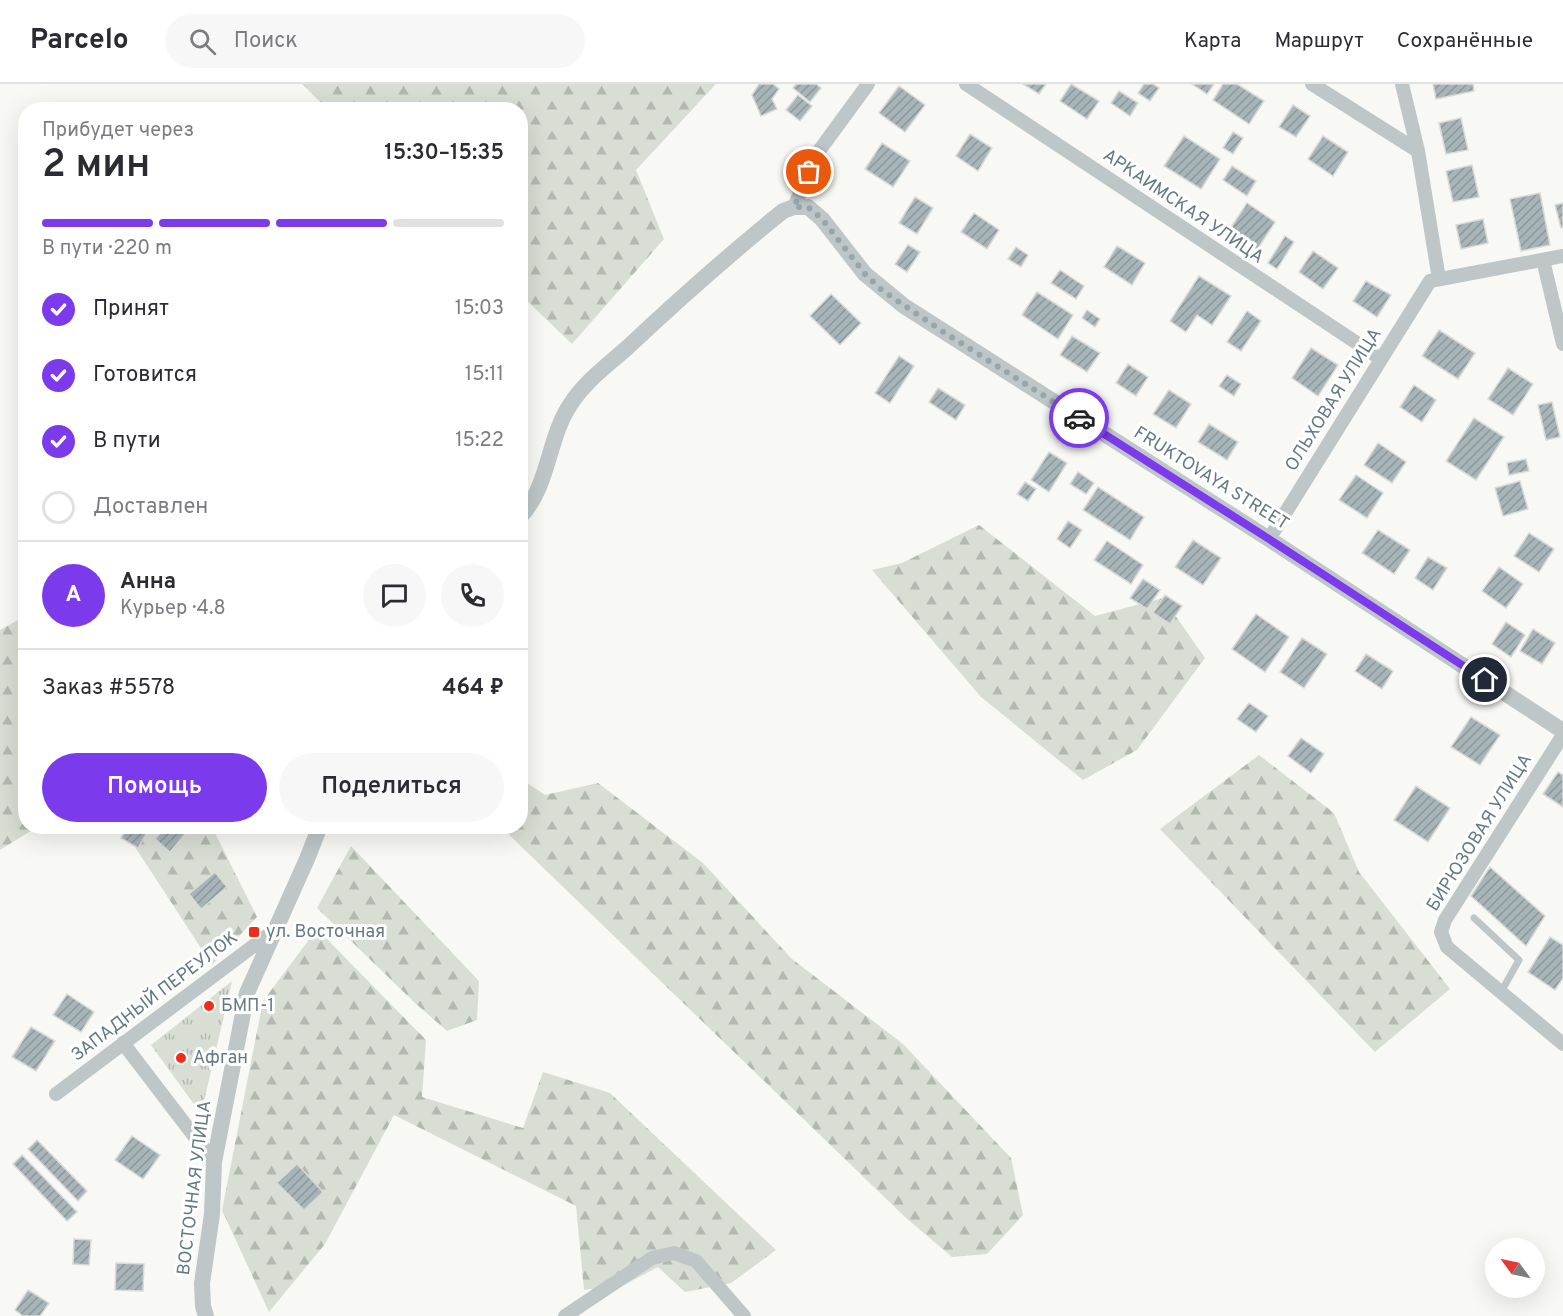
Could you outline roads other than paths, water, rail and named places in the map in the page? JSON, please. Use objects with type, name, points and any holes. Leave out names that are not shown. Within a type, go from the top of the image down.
[{"type":"street","points":[[528,508],[545,476],[558,428],[570,404],[645,331],[783,211],[794,207],[816,155],[868,84]]},
{"type":"street","name":"АРКАИМСКАЯ УЛИЦА","points":[[966,84],[1381,359]]},
{"type":"street","points":[[1312,84],[1418,151]]},
{"type":"street","points":[[1402,84],[1418,151],[1435,280],[1563,256]]},
{"type":"street","name":"FRUKTOVAYA STREET","points":[[794,207],[808,207],[822,219],[865,274],[904,306],[1269,539],[1563,733]]},
{"type":"street","points":[[1544,261],[1563,344]]},
{"type":"street","name":"ОЛЬХОВАЯ УЛИЦА","points":[[1269,539],[1381,359],[1435,280]]},
{"type":"street","name":"БИРЮЗОВАЯ УЛИЦА","points":[[1563,733],[1445,920],[1441,932],[1447,946],[1563,1044]]},
{"type":"street","name":"ВОСТОЧНАЯ УЛИЦА","points":[[206,1316],[203,1306],[202,1282],[212,1214],[214,1162],[247,993],[317,834]]},
{"type":"street","name":"ЗАПАДНЫЙ ПЕРЕУЛОК","points":[[56,1094],[276,929]]},
{"type":"street","points":[[123,1043],[214,1162]]},
{"type":"street","points":[[565,1316],[652,1258],[674,1253],[696,1261],[744,1316]]},
{"type":"lane","points":[[1474,918],[1519,960],[1501,992]]},
{"type":"place","name":"ул. Восточная","points":[[254,932]]},
{"type":"place","name":"БМП-1","points":[[209,1006]]},
{"type":"place","name":"Афган","points":[[181,1058]]}]
